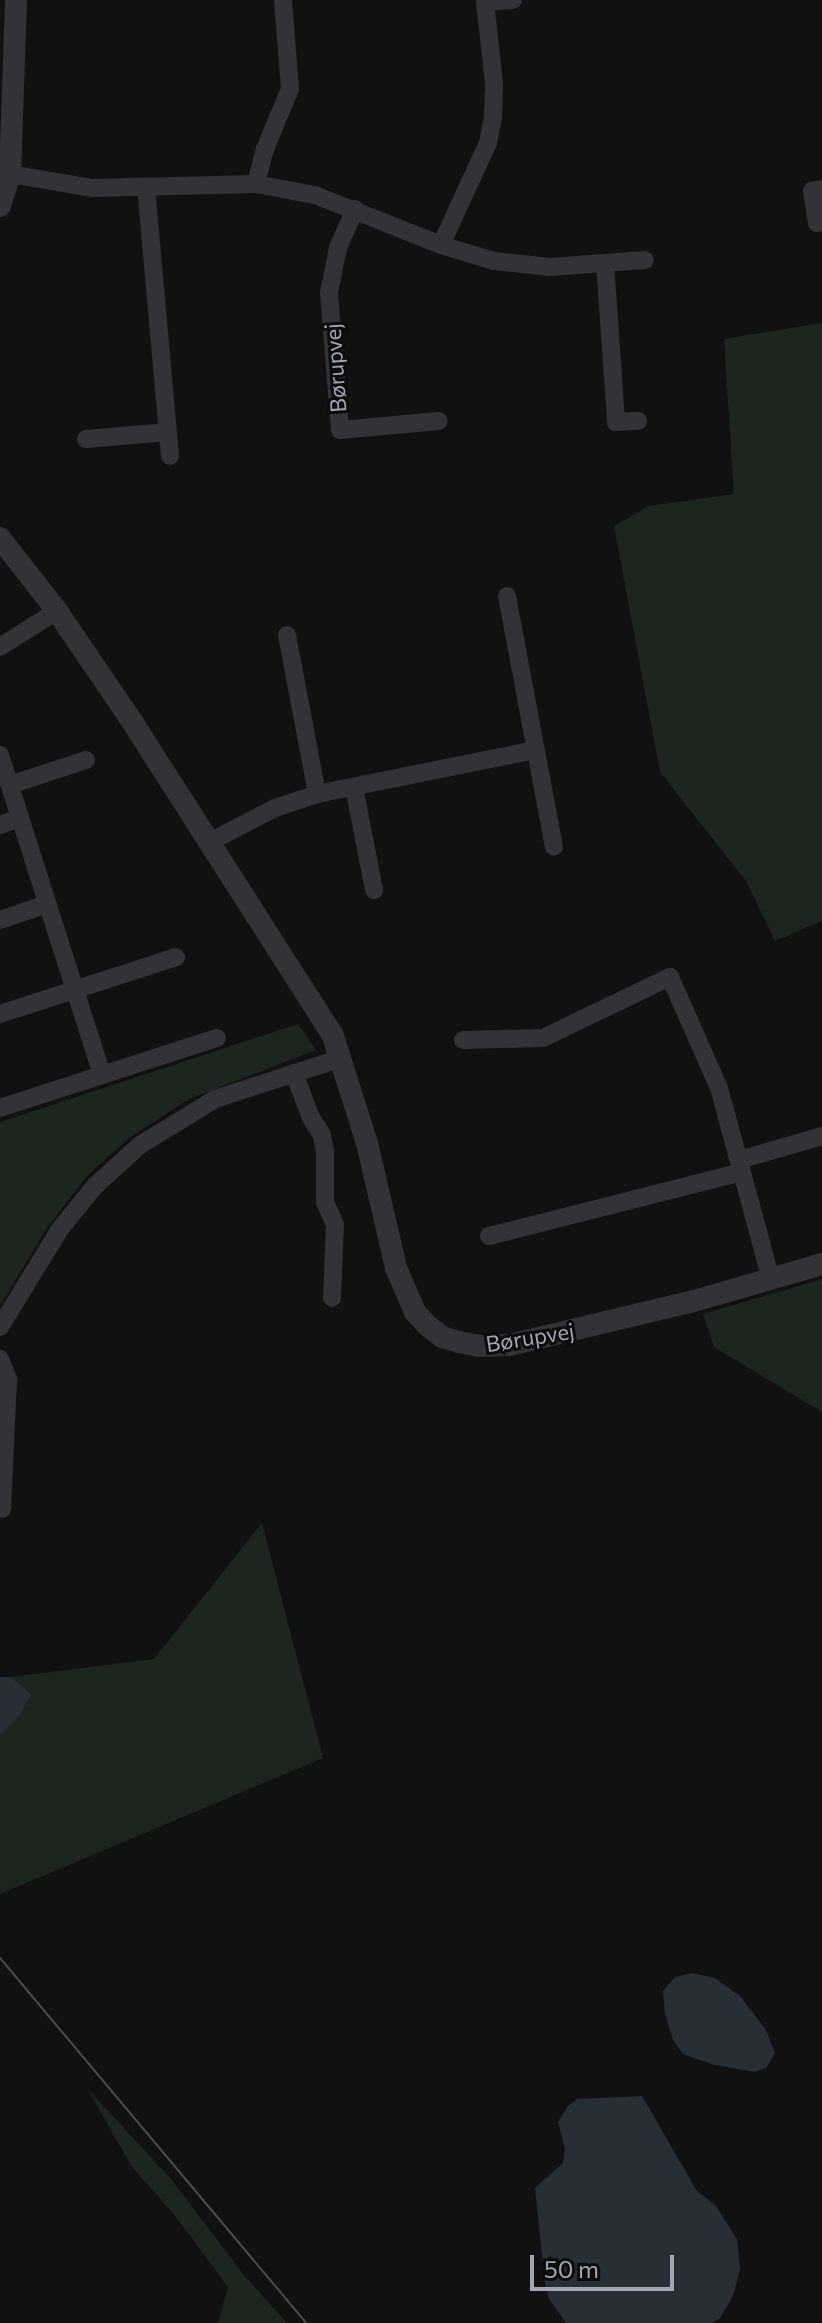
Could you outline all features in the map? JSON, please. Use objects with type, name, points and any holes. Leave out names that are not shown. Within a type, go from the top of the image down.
[{"type":"street","points":[[0,206],[10,174],[16,0]]},
{"type":"street","points":[[256,184],[269,138],[290,89],[283,0]]},
{"type":"street","points":[[441,245],[488,143],[493,117],[494,83],[485,2],[513,0]]},
{"type":"street","points":[[10,174],[93,188],[256,184],[315,195],[441,245],[520,266],[645,260]]},
{"type":"street","points":[[146,187],[170,456]]},
{"type":"street","points":[[822,189],[812,191],[817,223],[822,222]]},
{"type":"street","name":"Børupvej","points":[[355,209],[338,248],[329,293],[340,430],[439,421]]},
{"type":"street","points":[[605,263],[616,422],[638,421]]},
{"type":"street","points":[[86,439],[168,432]]},
{"type":"street","name":"Børupvej","points":[[0,538],[57,611],[321,1015],[342,1058],[367,1143],[396,1268],[415,1312],[442,1337],[479,1346],[535,1341],[822,1264]]},
{"type":"street","points":[[507,596],[554,847]]},
{"type":"street","points":[[0,647],[57,611]]},
{"type":"street","points":[[287,635],[317,794]]},
{"type":"street","points":[[208,843],[275,808],[317,794],[536,750]]},
{"type":"street","points":[[0,755],[102,1075]]},
{"type":"street","points":[[10,785],[86,760]]},
{"type":"street","points":[[354,787],[374,890]]},
{"type":"street","points":[[0,825],[20,818]]},
{"type":"street","points":[[0,920],[47,904]]},
{"type":"street","points":[[0,1014],[176,957]]},
{"type":"street","points":[[463,1040],[543,1038],[670,977],[719,1088],[771,1280]]},
{"type":"street","points":[[0,1108],[217,1038]]},
{"type":"street","points":[[0,1327],[60,1229],[121,1161],[169,1125],[215,1099],[342,1058]]},
{"type":"street","points":[[294,1073],[311,1118],[322,1135],[325,1152],[325,1202],[335,1224],[332,1298]]},
{"type":"street","points":[[489,1236],[741,1166],[822,1136]]},
{"type":"street","points":[[0,1359],[8,1379],[2,1509]]},
{"type":"shaded area","points":[[822,323],[822,921],[775,941],[746,881],[660,772],[614,526],[649,506],[734,494],[724,339]]},
{"type":"shaded area","points":[[298,1024],[316,1050],[189,1099],[129,1138],[88,1175],[47,1228],[0,1306],[0,1122]]},
{"type":"shaded area","points":[[822,1279],[822,1412],[714,1347],[703,1314]]},
{"type":"shaded area","points":[[262,1523],[323,1758],[0,1894],[0,1735],[20,1715],[30,1695],[11,1677],[154,1659]]},
{"type":"shaded area","points":[[0,1677],[11,1677],[31,1694],[20,1715],[0,1735]]},
{"type":"shaded area","points":[[692,1973],[715,1978],[740,1996],[766,2030],[775,2053],[766,2068],[755,2072],[715,2065],[683,2054],[673,2040],[665,2014],[663,1991],[675,1977]]},
{"type":"shaded area","points":[[87,2088],[171,2179],[243,2274],[287,2323],[218,2323],[228,2287],[173,2213],[132,2167]]},
{"type":"shaded area","points":[[642,2096],[697,2191],[716,2206],[737,2239],[740,2269],[733,2296],[720,2318],[712,2323],[566,2323],[549,2299],[545,2284],[535,2188],[563,2163],[565,2149],[558,2122],[568,2106],[577,2099]]},
{"type":"tram line","points":[[0,1958],[306,2323]]}]
